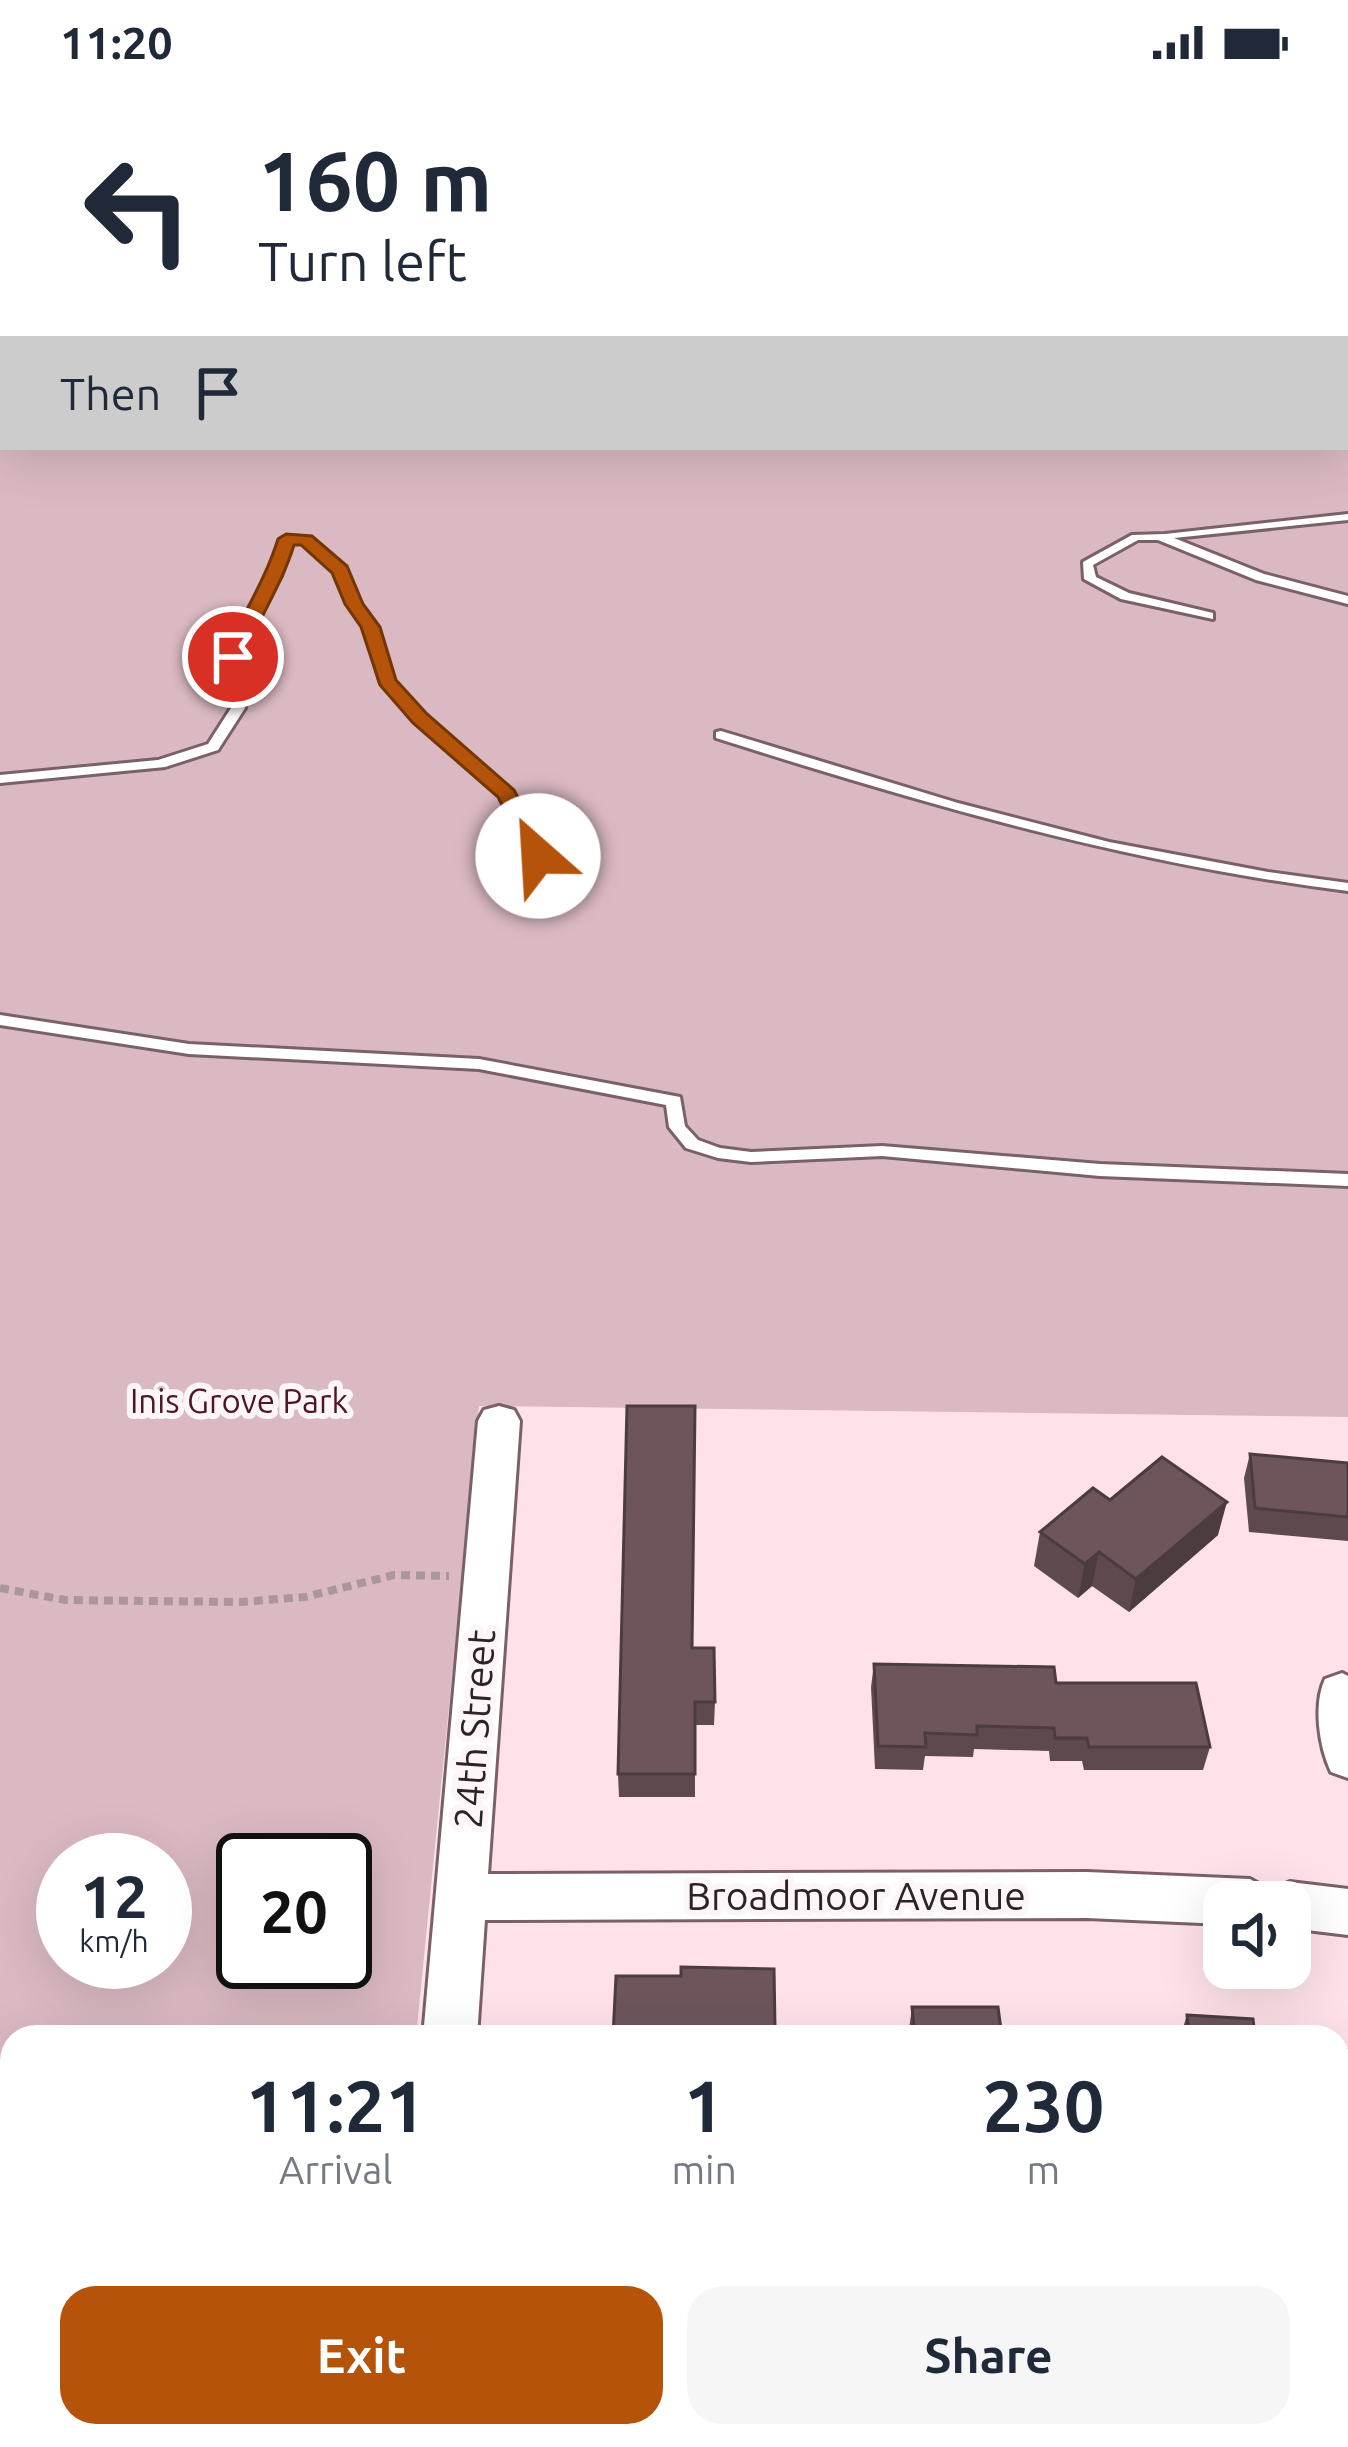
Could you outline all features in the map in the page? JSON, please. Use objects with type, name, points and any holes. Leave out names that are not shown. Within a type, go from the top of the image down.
[{"type":"street","name":"24th Street","points":[[451,2025],[499,1421]]},
{"type":"street","points":[[1342,1693],[1348,1757]]},
{"type":"street","name":"Broadmoor Avenue","points":[[461,1897],[1087,1895],[1203,1900]]},
{"type":"street","points":[[1311,1908],[1348,1912]]},
{"type":"lane","points":[[1209,616],[1125,596],[1086,572],[1088,564],[1136,537],[1348,518]]},
{"type":"lane","points":[[1159,536],[1260,577],[1348,600]]},
{"type":"lane","points":[[0,779],[160,764],[213,747],[238,708],[230,672],[238,642],[275,576],[286,539],[292,537],[306,540],[340,570],[370,627],[386,681],[420,718],[507,794],[538,856]]},
{"type":"lane","points":[[721,735],[854,778],[1183,865],[1348,887]]},
{"type":"lane","points":[[0,1020],[190,1049],[479,1064],[674,1101],[677,1127],[692,1144],[751,1157],[882,1151],[1123,1172],[1348,1180]]},
{"type":"path","points":[[0,1588],[65,1600],[240,1602],[305,1597],[394,1575],[449,1576],[447,1600]]},
{"type":"green space","name":"Inis Grove Park","points":[[0,450],[1348,450],[1348,1417],[479,1406],[417,2025],[0,2025]]},
{"type":"building","points":[[627,1406],[695,1406],[692,1648],[714,1648],[715,1702],[695,1702],[695,1774],[618,1774]]},
{"type":"building","points":[[1250,1454],[1348,1463],[1348,1517],[1255,1508]]},
{"type":"building","points":[[1162,1457],[1227,1502],[1136,1579],[1099,1552],[1085,1564],[1040,1532],[1093,1488],[1110,1500]]},
{"type":"building","points":[[874,1664],[1054,1667],[1056,1683],[1196,1683],[1210,1747],[1089,1747],[1087,1738],[1055,1738],[1054,1728],[977,1726],[977,1735],[925,1733],[926,1747],[878,1746]]},
{"type":"building","points":[[681,1967],[774,1969],[775,2025],[614,2025],[616,1976],[681,1976]]},
{"type":"building","points":[[912,2007],[998,2007],[1000,2025],[914,2025]]},
{"type":"building","points":[[1187,2015],[1253,2019],[1254,2025],[1188,2025]]},
{"type":"route","points":[[233,657],[254,608],[275,576],[286,539],[306,540],[340,570],[370,627],[386,681],[420,718],[507,794],[538,856]]}]
